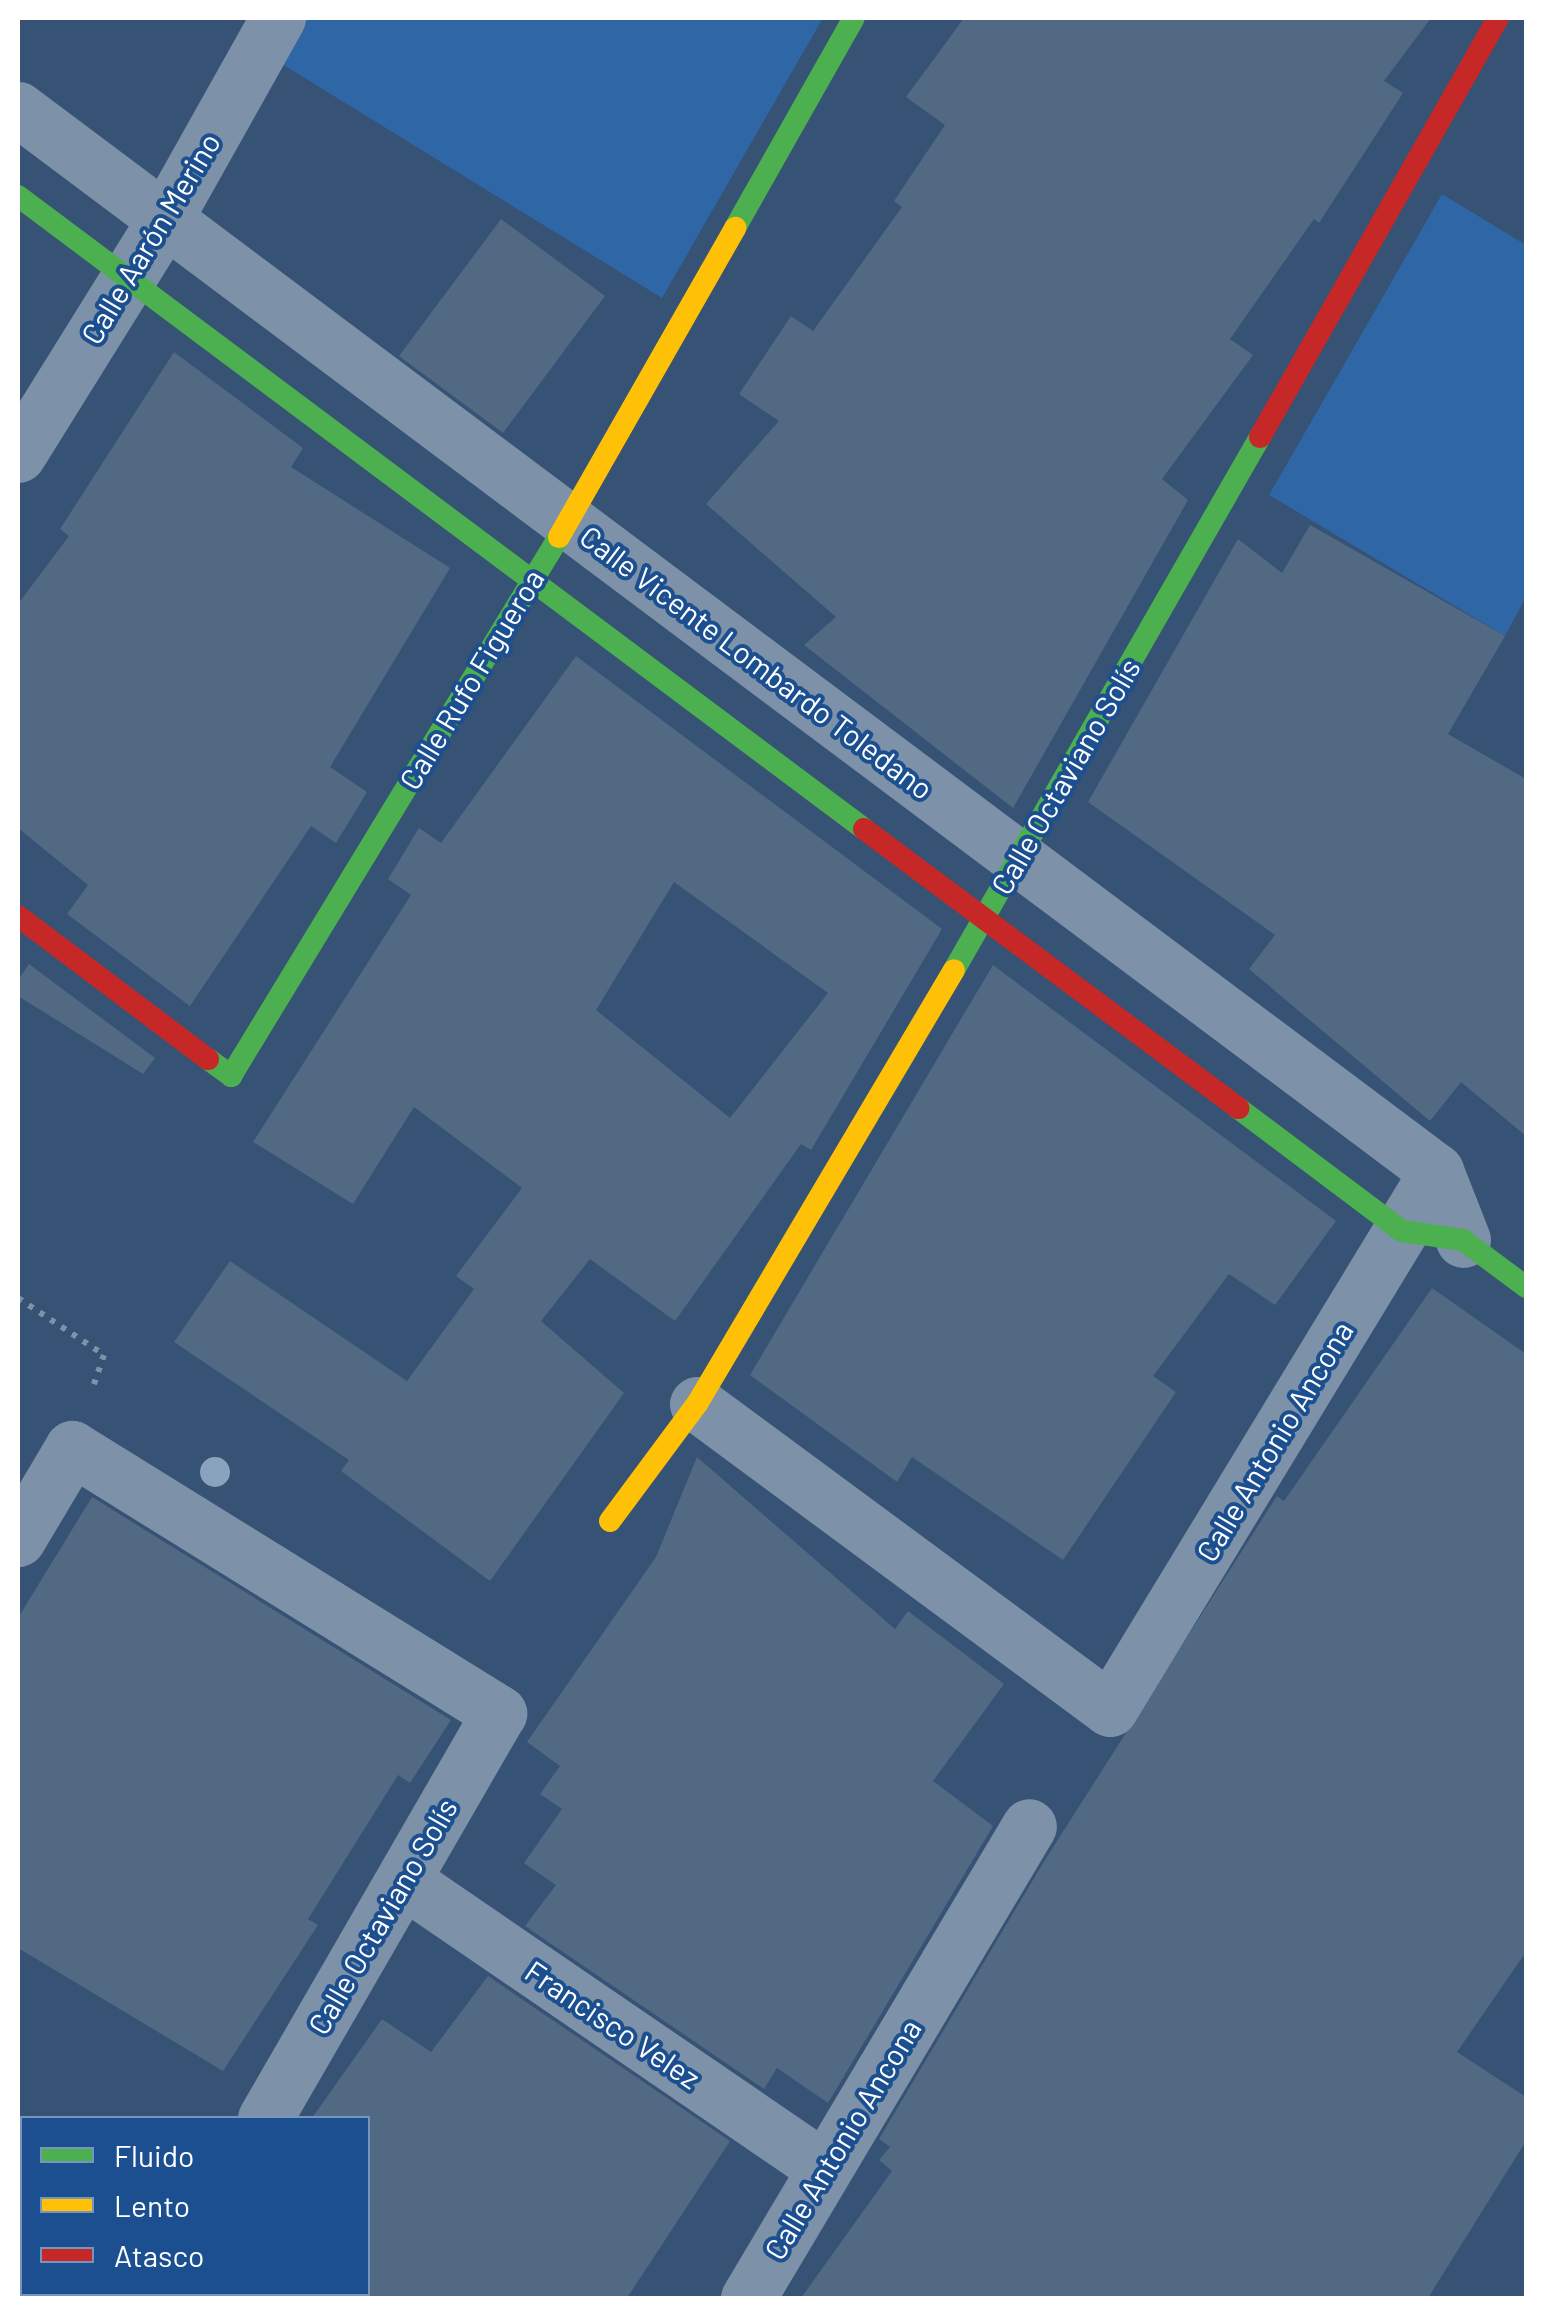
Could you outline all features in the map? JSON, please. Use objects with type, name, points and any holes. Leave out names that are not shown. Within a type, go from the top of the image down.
[{"type":"street","name":"Calle Aarón Merino","points":[[18,455],[165,219],[278,18]]},
{"type":"street","name":"Calle Rufo Figueroa","points":[[18,916],[231,1076],[568,521],[854,18]]},
{"type":"street","name":"Calle Octaviano Solís","points":[[610,1521],[697,1404],[982,916],[1020,859],[1498,18]]},
{"type":"street","name":"Calle Vicente Lombardo Toledano","points":[[18,108],[1436,1171]]},
{"type":"street","points":[[18,196],[1402,1231],[1463,1240],[1526,1288]]},
{"type":"street","points":[[1436,1171],[1463,1240]]},
{"type":"street","name":"Calle Antonio Ancona","points":[[697,1404],[1110,1709],[1436,1171]]},
{"type":"street","name":"Calle Octaviano Solís","points":[[18,1539],[72,1448],[500,1713],[267,2116]]},
{"type":"street","name":"Calle Antonio Ancona","points":[[748,2298],[1029,1826]]},
{"type":"street","name":"Francisco Velez","points":[[403,1880],[824,2168]]},
{"type":"path","points":[[18,1298],[104,1355]]},
{"type":"shaded area","points":[[302,18],[823,18],[662,298],[277,61]]},
{"type":"shaded area","points":[[1442,194],[1526,245],[1526,597],[1505,636],[1269,495]]},
{"type":"building","points":[[964,18],[1431,18],[1384,81],[1403,93],[1319,223],[1314,219],[1230,339],[1253,355],[1162,479],[1188,500],[1013,808],[804,645],[836,617],[706,504],[779,421],[739,394],[791,316],[813,331],[902,207],[894,201],[945,125],[906,97]]},
{"type":"building","points":[[501,219],[605,296],[503,433],[399,356]]},
{"type":"building","points":[[174,352],[303,448],[291,467],[450,568],[330,767],[367,792],[336,843],[311,826],[190,1006],[67,914],[88,885],[18,828],[18,604],[69,536],[60,529]]},
{"type":"building","points":[[1310,525],[1505,636],[1448,734],[1526,779],[1526,1136],[1461,1082],[1430,1121],[1249,969],[1275,935],[1088,802],[1238,539],[1282,573]]},
{"type":"building","points":[[576,656],[942,929],[811,1150],[801,1144],[675,1321],[590,1259],[541,1321],[624,1393],[490,1581],[341,1471],[349,1460],[174,1342],[230,1261],[407,1381],[474,1289],[456,1276],[522,1188],[414,1107],[353,1204],[253,1142],[411,895],[388,879],[419,828],[441,843]],"holes":[[[674,882],[828,993],[730,1118],[596,1010]]]},
{"type":"building","points":[[29,964],[155,1058],[143,1074],[18,996],[18,980]]},
{"type":"building","points":[[993,965],[1336,1221],[1275,1305],[1229,1274],[1153,1376],[1176,1392],[1063,1560],[912,1457],[897,1482],[750,1375]]},
{"type":"building","points":[[1432,1288],[1526,1354],[1526,1952],[1457,2052],[1526,2097],[1526,2141],[1428,2298],[801,2298],[892,2171],[879,2160],[890,2147],[879,2139],[1043,1863],[1277,1496],[1284,1501]]},
{"type":"building","points":[[697,1457],[895,1629],[908,1611],[1004,1684],[933,1781],[993,1826],[828,2103],[777,2068],[764,2089],[525,1926],[556,1885],[524,1863],[562,1809],[540,1794],[560,1766],[527,1742],[656,1557]]},
{"type":"building","points":[[92,1497],[451,1720],[410,1783],[398,1775],[308,1919],[318,1925],[223,2071],[18,1948],[18,1618]]},
{"type":"building","points":[[488,1976],[730,2141],[627,2298],[368,2298],[370,2116],[313,2116],[382,2019],[431,2052]]},
{"type":"traffic: fast","points":[[735,228],[854,18]]},
{"type":"traffic: fast","points":[[18,196],[864,829]]},
{"type":"traffic: fast","points":[[954,970],[1260,437]]},
{"type":"traffic: fast","points":[[208,1059],[231,1076],[559,537]]},
{"type":"traffic: fast","points":[[1238,1108],[1402,1231],[1463,1240],[1526,1287]]},
{"type":"traffic: slow","points":[[559,537],[735,228]]},
{"type":"traffic: slow","points":[[610,1521],[697,1404],[954,970]]},
{"type":"traffic: jam","points":[[1260,437],[1498,18]]},
{"type":"traffic: jam","points":[[864,829],[1238,1108]]},
{"type":"traffic: jam","points":[[18,916],[208,1059]]}]
